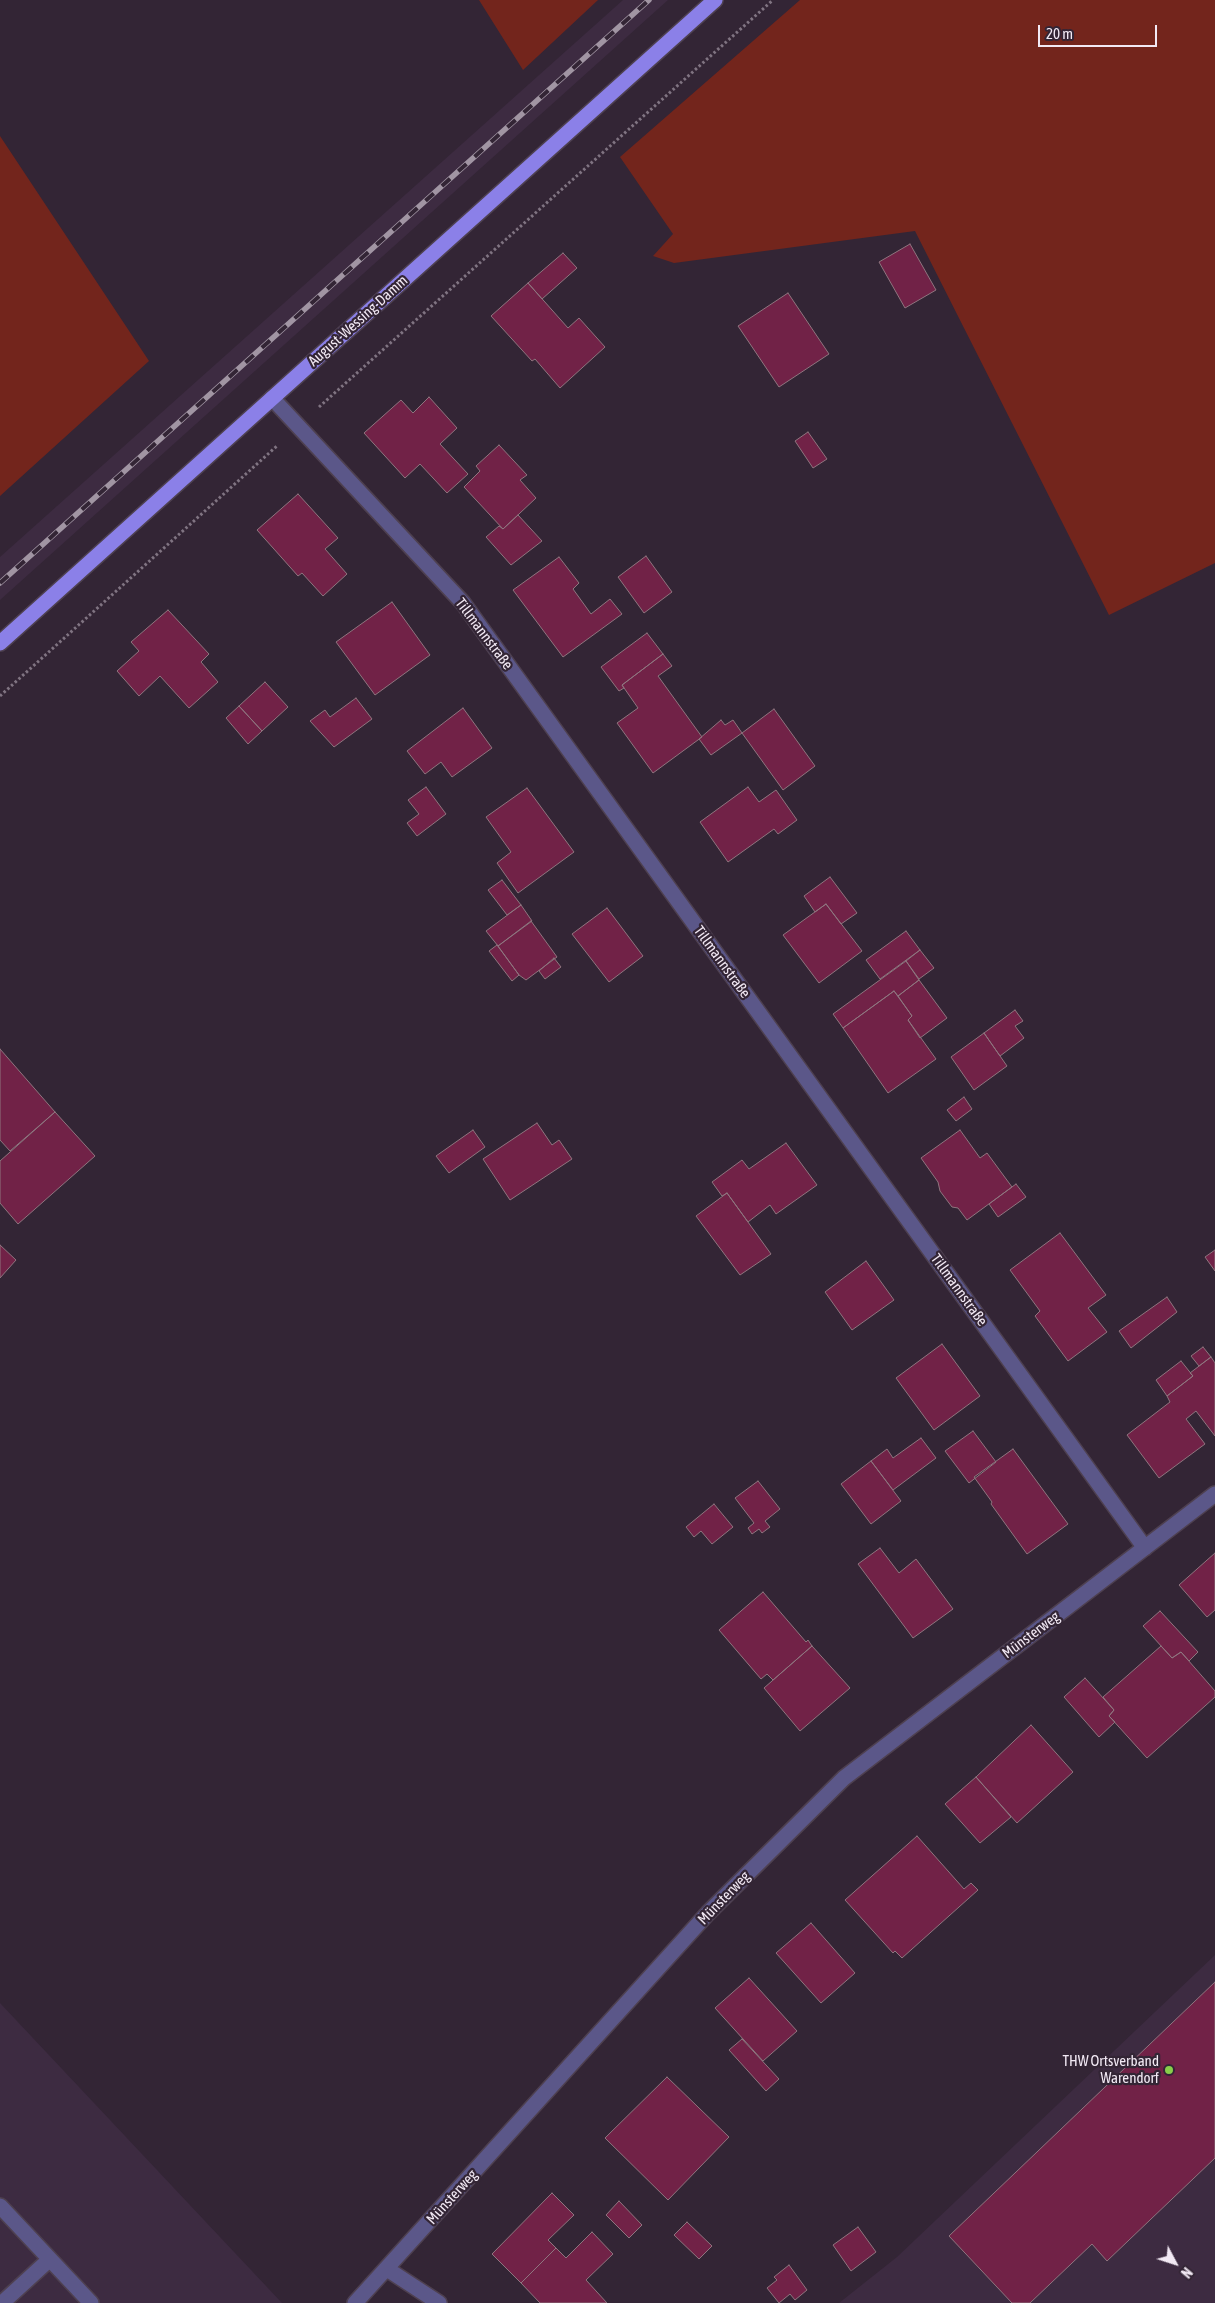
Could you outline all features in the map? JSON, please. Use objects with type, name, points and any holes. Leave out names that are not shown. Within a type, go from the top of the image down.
[{"type":"main road","name":"August-Wessing-Damm","points":[[0,643],[715,0]]},
{"type":"street","name":"Tillmannstraße","points":[[272,398],[463,603],[1145,1548]]},
{"type":"street","name":"Münsterweg","points":[[355,2303],[708,1913],[844,1778],[1215,1494]]},
{"type":"street","points":[[0,2206],[91,2303]]},
{"type":"street","points":[[2,2303],[50,2259]]},
{"type":"street","points":[[387,2269],[438,2303]]},
{"type":"path","points":[[0,696],[298,426],[774,0]]},
{"type":"shaded area","points":[[479,0],[598,0],[523,70]]},
{"type":"shaded area","points":[[623,0],[668,0],[0,600],[0,557]]},
{"type":"shaded area","points":[[800,0],[1215,0],[1215,563],[1109,615],[915,231],[674,263],[653,256],[673,234],[620,157]]},
{"type":"shaded area","points":[[0,136],[149,361],[0,496]]},
{"type":"shaded area","points":[[1215,1955],[1215,2303],[839,2303],[897,2257]]},
{"type":"shaded area","points":[[0,2003],[282,2303],[0,2303]]},
{"type":"building","points":[[910,244],[936,290],[905,308],[879,262]]},
{"type":"building","points":[[563,253],[577,268],[542,299],[528,283]]},
{"type":"building","points":[[528,283],[568,328],[579,318],[605,347],[560,388],[535,359],[532,361],[491,316]]},
{"type":"building","points":[[788,293],[829,354],[779,387],[738,326]]},
{"type":"building","points":[[429,397],[457,428],[440,444],[468,474],[447,493],[420,464],[405,478],[364,433],[401,400],[413,413]]},
{"type":"building","points":[[808,432],[827,459],[813,468],[795,441]]},
{"type":"building","points":[[499,445],[527,475],[520,480],[536,498],[503,529],[464,487],[480,471],[476,466]]},
{"type":"building","points":[[298,494],[338,538],[325,549],[347,574],[323,596],[302,573],[298,576],[257,530]]},
{"type":"building","points":[[518,515],[542,541],[511,565],[486,537],[499,526],[503,529]]},
{"type":"building","points":[[646,556],[672,592],[644,613],[618,577]]},
{"type":"building","points":[[559,557],[579,583],[573,589],[591,614],[610,599],[622,614],[563,657],[513,590]]},
{"type":"building","points":[[392,602],[430,655],[375,695],[336,642]]},
{"type":"building","points":[[168,610],[209,654],[201,662],[218,682],[189,708],[160,676],[139,696],[117,671],[139,651],[131,642]]},
{"type":"building","points":[[647,633],[663,654],[622,685],[624,688],[619,691],[601,667]]},
{"type":"building","points":[[663,654],[672,666],[658,676],[702,737],[653,773],[617,723],[638,708],[622,685]]},
{"type":"building","points":[[265,682],[288,707],[262,731],[239,706]]},
{"type":"building","points":[[356,698],[372,719],[334,747],[310,721],[325,710],[330,717]]},
{"type":"building","points":[[239,706],[262,731],[248,744],[226,718]]},
{"type":"building","points":[[463,708],[492,748],[452,777],[441,762],[425,774],[407,751]]},
{"type":"building","points":[[774,709],[815,766],[783,790],[742,733]]},
{"type":"building","points":[[721,720],[725,725],[733,720],[742,733],[711,755],[699,739]]},
{"type":"building","points":[[426,787],[446,814],[417,836],[407,823],[419,814],[408,800]]},
{"type":"building","points":[[748,787],[759,802],[776,790],[797,820],[778,834],[774,829],[728,862],[700,822]]},
{"type":"building","points":[[527,788],[574,852],[518,893],[497,863],[511,852],[486,817]]},
{"type":"building","points":[[830,877],[857,913],[841,924],[826,904],[815,912],[804,896]]},
{"type":"building","points":[[502,880],[521,905],[507,915],[488,890]]},
{"type":"building","points":[[826,904],[862,951],[819,983],[783,935]]},
{"type":"building","points":[[521,905],[532,921],[498,946],[486,931]]},
{"type":"building","points":[[607,908],[643,956],[609,982],[572,934]]},
{"type":"building","points":[[531,921],[557,957],[526,980],[519,975],[498,946]]},
{"type":"building","points":[[906,931],[920,950],[880,979],[866,960]]},
{"type":"building","points":[[497,945],[519,975],[512,981],[489,951]]},
{"type":"building","points":[[920,950],[934,968],[919,979],[906,961]]},
{"type":"building","points":[[554,958],[561,967],[545,979],[539,971]]},
{"type":"building","points":[[906,961],[919,980],[898,996],[894,991],[843,1028],[833,1014]]},
{"type":"building","points":[[919,980],[947,1018],[920,1038],[908,1020],[912,1016],[898,996]]},
{"type":"building","points":[[894,991],[912,1016],[908,1020],[936,1059],[888,1093],[843,1028]]},
{"type":"building","points":[[1015,1010],[1023,1021],[1015,1026],[1024,1038],[1000,1056],[984,1033]]},
{"type":"building","points":[[984,1033],[1007,1066],[974,1090],[951,1057]]},
{"type":"building","points":[[0,1049],[55,1112],[10,1151],[0,1140]]},
{"type":"building","points":[[964,1097],[972,1109],[956,1121],[947,1110]]},
{"type":"building","points":[[55,1112],[95,1156],[18,1224],[0,1203],[0,1161]]},
{"type":"building","points":[[537,1123],[552,1145],[559,1140],[572,1159],[510,1200],[483,1159]]},
{"type":"building","points":[[473,1130],[485,1147],[449,1173],[436,1156]]},
{"type":"building","points":[[960,1130],[980,1158],[987,1153],[1012,1187],[967,1220],[958,1208],[952,1207],[940,1191],[938,1182],[921,1158]]},
{"type":"building","points":[[786,1143],[817,1185],[776,1214],[770,1205],[748,1222],[727,1193],[722,1196],[712,1182],[742,1160],[749,1169]]},
{"type":"building","points":[[1016,1184],[1026,1197],[998,1217],[989,1204]]},
{"type":"building","points":[[727,1193],[771,1254],[740,1275],[696,1216]]},
{"type":"building","points":[[1060,1233],[1106,1295],[1088,1308],[1107,1332],[1068,1361],[1035,1316],[1040,1311],[1010,1270]]},
{"type":"building","points":[[0,1245],[16,1260],[0,1278]]},
{"type":"building","points":[[1215,1250],[1215,1271],[1205,1257]]},
{"type":"building","points":[[866,1261],[894,1300],[852,1330],[825,1292]]},
{"type":"building","points":[[1167,1297],[1177,1312],[1131,1348],[1119,1331]]},
{"type":"building","points":[[942,1344],[980,1396],[934,1430],[896,1378]]},
{"type":"building","points":[[1203,1347],[1211,1357],[1199,1366],[1191,1356]]},
{"type":"building","points":[[1211,1357],[1215,1363],[1215,1436],[1196,1411],[1186,1419],[1205,1444],[1159,1478],[1127,1435],[1170,1402],[1167,1396],[1193,1376],[1190,1373]]},
{"type":"building","points":[[1181,1361],[1193,1376],[1167,1396],[1156,1380]]},
{"type":"building","points":[[973,1431],[996,1462],[969,1483],[945,1451]]},
{"type":"building","points":[[921,1438],[936,1458],[893,1490],[871,1461],[887,1449],[893,1458]]},
{"type":"building","points":[[1013,1449],[1068,1524],[1027,1554],[974,1477]]},
{"type":"building","points":[[871,1461],[901,1501],[871,1524],[841,1484]]},
{"type":"building","points":[[758,1481],[780,1509],[765,1521],[770,1527],[762,1533],[759,1529],[752,1534],[748,1528],[754,1523],[735,1498]]},
{"type":"building","points":[[714,1504],[733,1527],[712,1544],[701,1531],[694,1537],[686,1527]]},
{"type":"building","points":[[880,1548],[899,1573],[916,1559],[953,1609],[913,1638],[858,1564]]},
{"type":"building","points":[[1215,1553],[1215,1610],[1207,1617],[1179,1585]]},
{"type":"building","points":[[763,1592],[806,1642],[808,1640],[812,1646],[773,1680],[767,1674],[761,1679],[719,1630]]},
{"type":"building","points":[[1160,1611],[1198,1652],[1189,1661],[1181,1652],[1172,1658],[1143,1626]]},
{"type":"building","points":[[812,1646],[850,1688],[800,1731],[764,1688]]},
{"type":"building","points":[[1161,1646],[1172,1658],[1181,1652],[1215,1691],[1215,1697],[1147,1758],[1109,1716],[1114,1710],[1103,1697]]},
{"type":"building","points":[[1085,1678],[1114,1710],[1109,1716],[1115,1722],[1099,1737],[1064,1697]]},
{"type":"building","points":[[1031,1725],[1073,1772],[1017,1823],[976,1777]]},
{"type":"building","points":[[976,1777],[1011,1817],[980,1843],[945,1804]]},
{"type":"building","points":[[917,1836],[964,1889],[971,1883],[978,1890],[902,1958],[895,1951],[893,1953],[845,1900]]},
{"type":"building","points":[[811,1923],[855,1973],[821,2003],[776,1953]]},
{"type":"building","points":[[749,1978],[797,2031],[763,2061],[715,2008]]},
{"type":"building","name":"THW Ortsverband Warendorf","points":[[1215,1982],[1215,2158],[1107,2261],[1092,2244],[1030,2303],[1012,2303],[949,2236]]},
{"type":"building","points":[[742,2039],[779,2079],[766,2091],[729,2050]]},
{"type":"building","points":[[667,2077],[729,2137],[668,2200],[605,2138]]},
{"type":"building","points":[[552,2193],[574,2215],[548,2240],[556,2248],[521,2283],[492,2254]]},
{"type":"building","points":[[619,2201],[642,2225],[629,2238],[606,2215]]},
{"type":"building","points":[[687,2222],[712,2246],[699,2259],[674,2235]]},
{"type":"building","points":[[858,2227],[876,2252],[851,2271],[833,2245]]},
{"type":"building","points":[[592,2232],[613,2254],[586,2280],[607,2303],[540,2303],[521,2283],[556,2248],[566,2258]]},
{"type":"building","points":[[789,2265],[807,2290],[795,2300],[790,2294],[779,2303],[767,2288],[777,2280],[774,2277]]},
{"type":"railway","points":[[0,583],[649,0]]},
{"type":"place","name":"THW Ortsverband Warendorf","points":[[1169,2070]]}]
